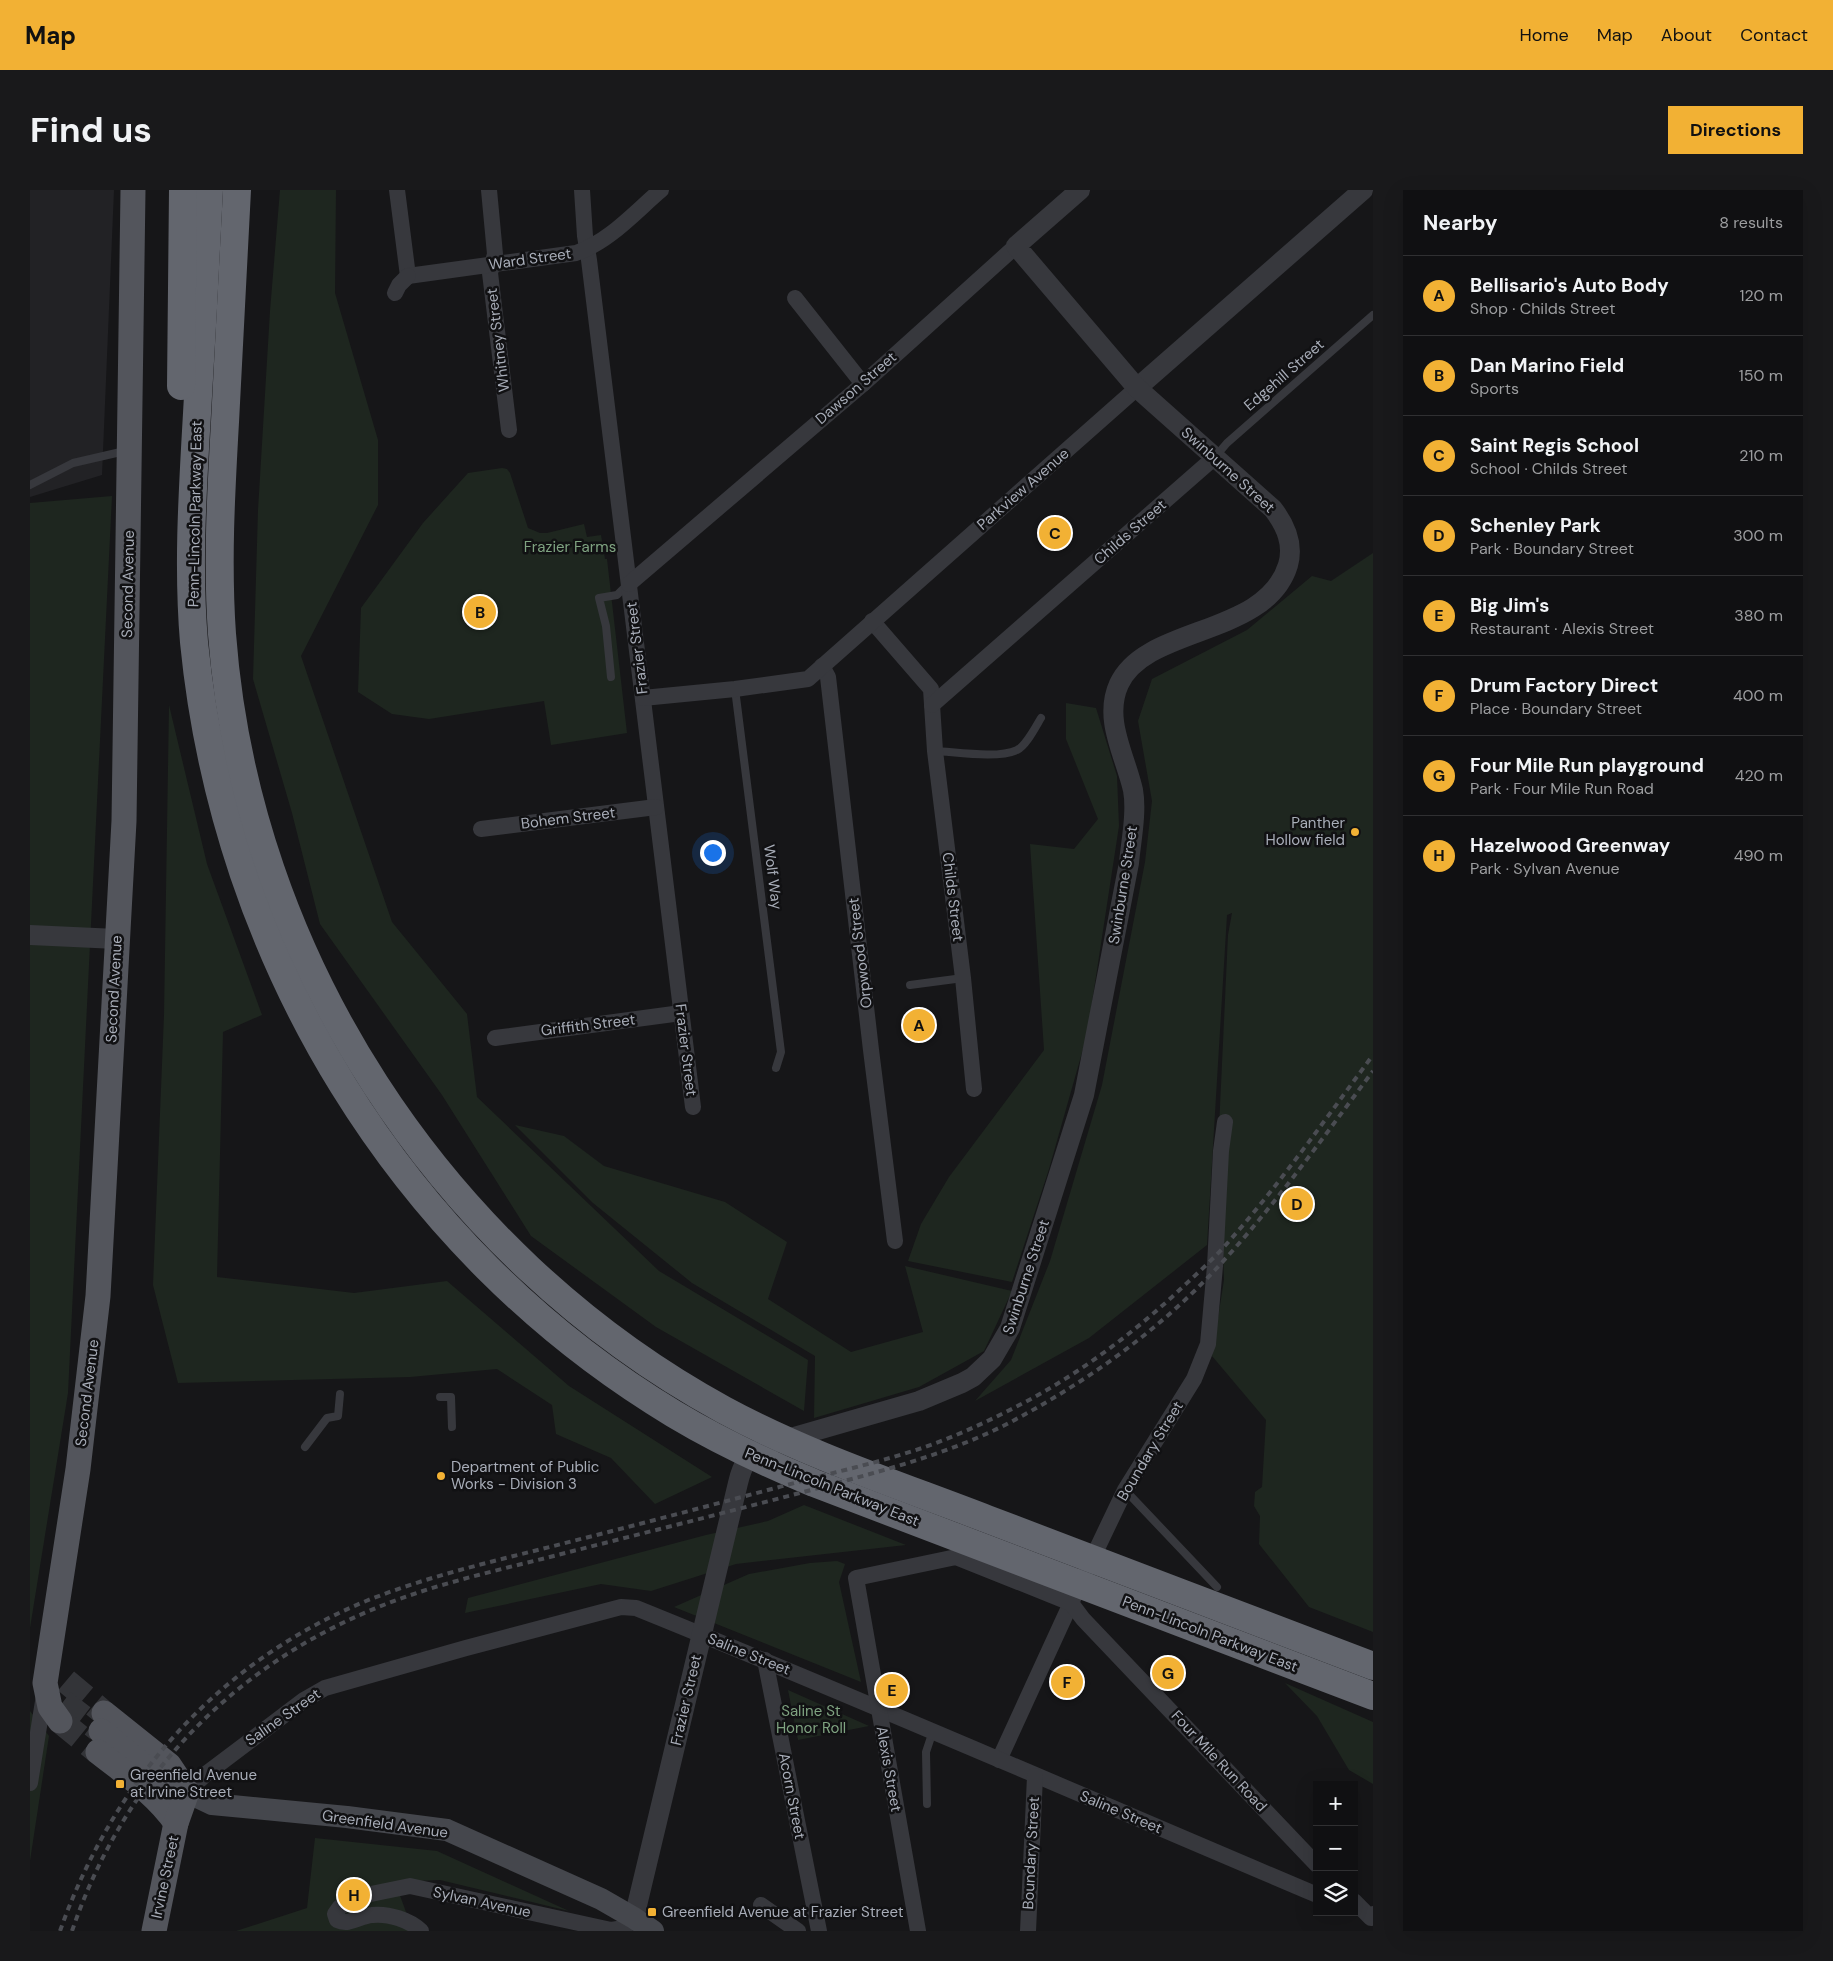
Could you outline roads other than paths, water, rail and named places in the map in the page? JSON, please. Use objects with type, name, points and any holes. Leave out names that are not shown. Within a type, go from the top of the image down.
[{"type":"highway","points":[[183,190],[181,400],[191,556]]},
{"type":"highway","name":"Penn-Lincoln Parkway East","points":[[209,190],[191,556],[194,638],[198,680],[212,760],[232,839],[258,917],[291,992],[330,1065],[352,1101],[399,1168],[451,1230],[509,1289],[571,1342],[673,1413],[736,1448],[814,1483],[1373,1696]]},
{"type":"highway","name":"Penn-Lincoln Parkway East","points":[[237,190],[220,515],[222,636],[232,715],[248,794],[271,869],[300,944],[335,1016],[375,1085],[421,1151],[494,1235],[558,1295],[621,1344],[688,1388],[762,1429],[824,1457],[1373,1666]]},
{"type":"highway","points":[[232,280],[249,190]]},
{"type":"main road","name":"Second Avenue","points":[[59,1697],[50,1648],[78,1469],[98,1296],[124,821],[133,190]]},
{"type":"main road","name":"Greenfield Avenue","points":[[101,1732],[163,1782],[212,1804],[347,1817],[447,1830],[601,1899],[653,1931]]},
{"type":"main road","name":"Irvine Street","points":[[101,1732],[152,1794],[165,1806],[176,1822]]},
{"type":"main road","name":"Irvine Street","points":[[154,1931],[176,1822],[188,1792]]},
{"type":"street","points":[[395,293],[399,285],[408,276],[397,190]]},
{"type":"street","name":"Whitney Street","points":[[489,190],[495,254],[490,273],[509,430]]},
{"type":"street","name":"Frazier Street","points":[[582,190],[587,249],[693,1107]]},
{"type":"street","name":"Ward Street","points":[[408,276],[576,253],[600,242],[661,190]]},
{"type":"street","name":"Dawson Street","points":[[629,584],[863,384],[1080,190]]},
{"type":"street","name":"Parkview Avenue","points":[[643,698],[735,689],[808,679],[1363,190]]},
{"type":"street","name":"Swinburne Street","points":[[738,1483],[744,1462],[750,1455],[766,1445],[919,1401],[962,1383],[984,1368],[1000,1349],[1008,1334],[1084,1095],[1129,862],[1133,826],[1133,792],[1113,721],[1113,701],[1115,695],[1120,682],[1133,665],[1150,652],[1234,618],[1271,594],[1280,584],[1290,559],[1291,546],[1288,533],[1282,520],[1273,509],[1137,388],[1016,246]]},
{"type":"street","points":[[794,298],[863,384]]},
{"type":"street","name":"Childs Street","points":[[932,705],[1215,457]]},
{"type":"street","name":"Childs Street","points":[[872,621],[931,689],[935,751],[963,978],[974,1089]]},
{"type":"street","name":"Orpwood Street","points":[[822,666],[828,677],[895,1241]]},
{"type":"street","name":"Bohem Street","points":[[481,829],[656,807]]},
{"type":"street","points":[[30,935],[117,939]]},
{"type":"street","name":"Griffith Street","points":[[495,1038],[681,1013]]},
{"type":"street","name":"Boundary Street","points":[[999,1760],[1125,1490],[1194,1379],[1208,1344],[1216,1266],[1221,1151],[1225,1122]]},
{"type":"street","name":"Frazier Street","points":[[634,1918],[738,1483]]},
{"type":"street","name":"Four Mile Run Road","points":[[856,1578],[956,1557],[1071,1603],[1313,1861]]},
{"type":"street","name":"Alexis Street","points":[[856,1578],[918,1931]]},
{"type":"street","name":"Saline Street","points":[[188,1792],[206,1774],[304,1700],[325,1688],[621,1607],[636,1608],[878,1707],[1035,1776],[1313,1893]]},
{"type":"street","name":"Acorn Street","points":[[765,1660],[819,1931]]},
{"type":"street","name":"Second Avenue","points":[[30,1783],[59,1697]]},
{"type":"street","name":"Boundary Street","points":[[1028,1931],[1035,1776]]},
{"type":"street","name":"Sylvan Avenue","points":[[421,1931],[401,1919],[372,1915],[348,1922],[340,1922],[335,1917],[335,1914],[340,1907],[361,1896],[410,1886],[611,1930],[624,1928],[634,1918]]},
{"type":"street","points":[[761,1905],[798,1931]]},
{"type":"street","points":[[1358,1905],[1372,1917]]},
{"type":"street","points":[[1358,1912],[1372,1917]]},
{"type":"lane","name":"Edgehill Street","points":[[1215,457],[1227,443],[1373,315]]},
{"type":"lane","points":[[30,485],[73,463],[130,450]]},
{"type":"lane","points":[[612,677],[606,626],[599,598],[617,595],[629,584]]},
{"type":"lane","name":"Wolf Way","points":[[735,689],[781,1052],[776,1068]]},
{"type":"lane","points":[[935,751],[982,754],[1018,750],[1041,718]]},
{"type":"lane","points":[[910,985],[963,978]]},
{"type":"lane","points":[[305,1447],[327,1418],[338,1416],[340,1394]]},
{"type":"lane","points":[[440,1397],[451,1397],[452,1427]]},
{"type":"lane","points":[[1125,1490],[1216,1587]]},
{"type":"lane","points":[[927,1804],[926,1752],[933,1731]]},
{"type":"tunnel","points":[[66,1681],[104,1713]]},
{"type":"tunnel","points":[[63,1702],[98,1729]]},
{"type":"tunnel","points":[[60,1721],[98,1752]]},
{"type":"railway","points":[[60,1931],[82,1876],[109,1825],[141,1777],[177,1733],[218,1693],[263,1657],[313,1627],[391,1591],[469,1568],[894,1457],[952,1437],[1031,1399],[1087,1365],[1122,1339],[1172,1297],[1217,1254],[1286,1172],[1373,1055]]},
{"type":"railway","points":[[72,1931],[93,1878],[119,1828],[150,1781],[185,1739],[225,1700],[269,1666],[317,1636],[369,1611],[419,1592],[470,1577],[752,1506],[885,1470],[958,1446],[1005,1425],[1062,1393],[1117,1356],[1192,1293],[1215,1270],[1277,1198],[1373,1071]]},
{"type":"place","name":"Saint Regis School","points":[[1055,533]]},
{"type":"place","name":"Dan Marino Field","points":[[480,612]]},
{"type":"place","name":"Panther Hollow field","points":[[1355,832]]},
{"type":"place","name":"Bellisario's Auto Body","points":[[919,1025]]},
{"type":"place","name":"Schenley Park","points":[[1297,1204]]},
{"type":"place","name":"Department of Public Works - Division 3","points":[[441,1476]]},
{"type":"place","name":"Four Mile Run playground","points":[[1168,1673]]},
{"type":"place","name":"Drum Factory Direct","points":[[1067,1682]]},
{"type":"place","name":"Big Jim's","points":[[892,1690]]},
{"type":"place","name":"Greenfield Avenue at Irvine Street","points":[[120,1784]]},
{"type":"place","name":"Hazelwood Greenway","points":[[354,1895]]},
{"type":"place","name":"Greenfield Avenue at Frazier Street","points":[[652,1912]]},
{"type":"park label","name":"Frazier Farms","points":[[570,547]]},
{"type":"park label","name":"Saline St Honor Roll","points":[[811,1720]]}]
